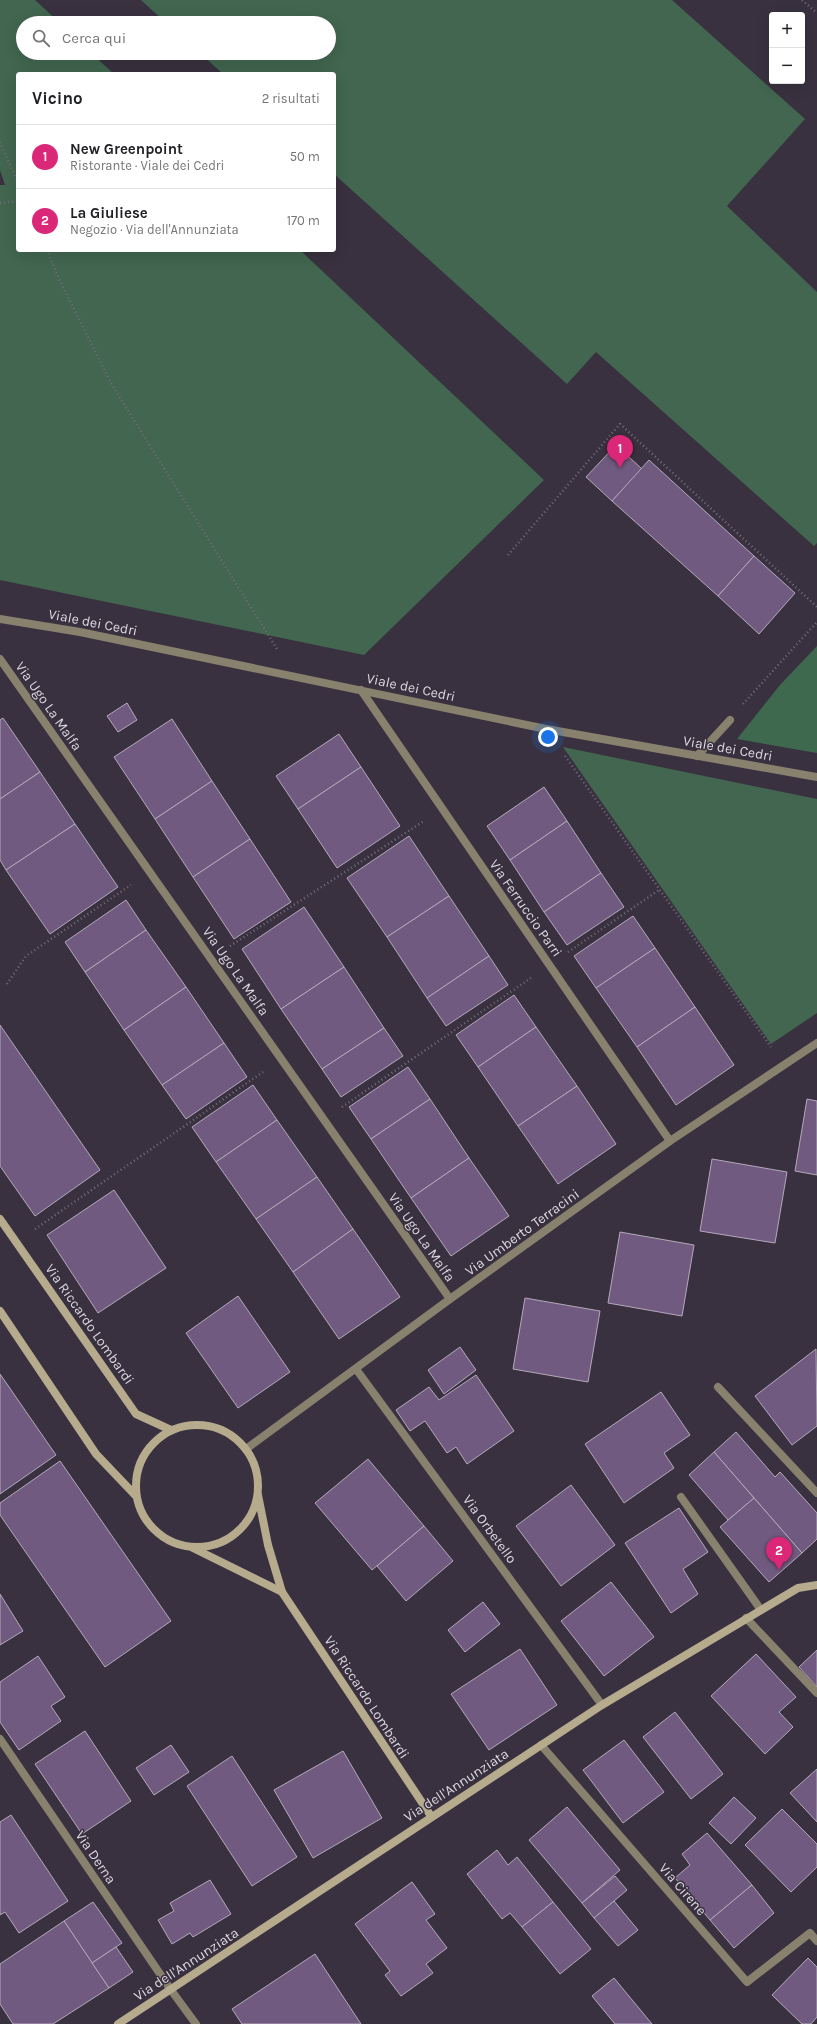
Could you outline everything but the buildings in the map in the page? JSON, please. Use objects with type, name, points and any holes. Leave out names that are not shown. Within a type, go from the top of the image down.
[{"type":"street","name":"Viale dei Cedri","points":[[0,619],[80,632],[546,729],[817,777]]},
{"type":"street","name":"Via Ugo La Malfa","points":[[0,659],[450,1299]]},
{"type":"street","name":"Via Ferruccio Parri","points":[[360,690],[670,1141]]},
{"type":"street","points":[[697,756],[730,720]]},
{"type":"street","name":"Via Umberto Terracini","points":[[246,1449],[450,1299],[670,1141],[784,1066],[817,1042]]},
{"type":"street","name":"Via Riccardo Lombardi","points":[[0,1219],[136,1414],[171,1430]]},
{"type":"street","name":"Via Riccardo Lombardi","points":[[0,1311],[96,1454],[136,1496]]},
{"type":"street","name":"Via Orbetello","points":[[356,1369],[602,1705]]},
{"type":"street","points":[[718,1387],[817,1493]]},
{"type":"street","name":"Via Riccardo Lombardi","points":[[282,1592],[192,1547],[172,1542],[155,1531],[142,1515],[136,1496],[136,1476],[142,1457],[154,1441],[171,1430],[191,1424],[212,1426],[231,1435],[246,1449],[254,1463],[258,1477],[258,1492],[268,1545],[282,1592],[431,1816]]},
{"type":"street","name":"Via Riccardo Lombardi","points":[[192,1547],[210,1546],[228,1539],[243,1527],[253,1511],[258,1492]]},
{"type":"street","points":[[681,1497],[761,1610]]},
{"type":"street","name":"Via dell'Annunziata","points":[[118,2024],[431,1816],[602,1705],[798,1588],[817,1585]]},
{"type":"street","points":[[746,1618],[817,1694]]},
{"type":"street","name":"Via Derna","points":[[0,1739],[171,1990],[196,2024]]},
{"type":"street","name":"Via Cirene","points":[[541,1745],[747,1982],[810,1933],[817,1941]]},
{"type":"path","points":[[802,0],[817,13]]},
{"type":"path","points":[[0,142],[16,178]]},
{"type":"path","points":[[0,203],[16,201]]},
{"type":"path","points":[[47,252],[112,385],[249,607],[294,676]]},
{"type":"path","points":[[508,554],[620,424],[817,607]]},
{"type":"path","points":[[730,720],[817,622]]},
{"type":"path","points":[[546,729],[784,1066]]},
{"type":"path","points":[[211,959],[442,809]]},
{"type":"path","points":[[7,984],[26,956],[150,872]]},
{"type":"path","points":[[323,1119],[660,890]]},
{"type":"path","points":[[16,1242],[281,1059]]},
{"type":"green space","points":[[0,0],[35,0],[52,16],[16,16],[16,60],[99,60],[112,72],[16,72],[16,252],[302,252],[544,480],[364,655],[0,580],[0,185],[5,185],[0,170]]},
{"type":"green space","points":[[141,0],[672,0],[805,119],[727,206],[817,292],[817,543],[814,546],[596,352],[567,384],[336,176],[336,72],[221,72],[208,60],[336,60],[336,16],[158,16]]},
{"type":"green space","points":[[817,646],[817,753],[737,739],[780,685]]},
{"type":"green space","points":[[563,747],[817,799],[817,1013],[771,1044]]},
{"type":"place","name":"New Greenpoint","points":[[620,468]]},
{"type":"place","name":"La Giuliese","points":[[779,1570]]}]
